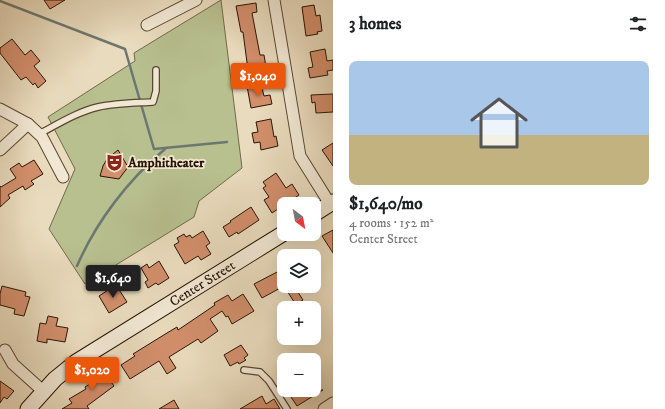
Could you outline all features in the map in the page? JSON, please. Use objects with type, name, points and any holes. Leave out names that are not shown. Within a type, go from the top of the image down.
[{"type":"street","points":[[147,25],[196,0]]},
{"type":"street","points":[[274,0],[300,156],[332,203],[321,210]]},
{"type":"street","points":[[0,108],[28,124],[42,137],[63,177]]},
{"type":"street","points":[[0,150],[28,124]]},
{"type":"street","name":"Center Street","points":[[28,409],[43,391],[76,362],[277,237]]},
{"type":"street","points":[[6,350],[13,364],[43,391]]},
{"type":"street","points":[[324,409],[333,403]]},
{"type":"lane","points":[[39,134],[69,118],[98,107],[153,102],[156,91],[156,70]]},
{"type":"lane","points":[[244,370],[260,372],[269,381],[287,409]]},
{"type":"green space","points":[[221,0],[242,168],[199,201],[194,217],[85,284],[49,229],[75,169],[48,117],[135,61],[134,53]]},
{"type":"building","points":[[44,0],[65,0],[50,9]]},
{"type":"building","points":[[256,3],[257,12],[252,13],[260,55],[264,55],[266,67],[248,70],[243,32],[241,32],[236,6]]},
{"type":"building","points":[[314,5],[316,16],[320,15],[322,31],[317,32],[318,34],[306,36],[302,7]]},
{"type":"building","points":[[12,39],[25,55],[31,50],[40,61],[34,66],[46,81],[38,88],[35,83],[33,85],[26,77],[21,80],[0,53],[0,48]]},
{"type":"building","points":[[325,49],[327,61],[333,60],[333,70],[327,71],[328,75],[310,78],[308,68],[313,67],[310,52]]},
{"type":"building","points":[[261,84],[264,96],[270,95],[272,104],[251,108],[247,86]]},
{"type":"building","points":[[333,94],[333,112],[316,113],[315,102],[312,103],[311,95]]},
{"type":"building","points":[[271,119],[274,137],[276,136],[278,146],[261,150],[260,142],[254,143],[252,133],[258,132],[256,122]]},
{"type":"building","points":[[333,143],[333,166],[322,150]]},
{"type":"building","name":"Amphitheater","points":[[118,150],[128,167],[119,179],[100,176],[107,159]]},
{"type":"building","points":[[34,160],[43,174],[31,181],[34,184],[25,190],[23,186],[8,195],[10,198],[0,207],[0,186],[1,187],[16,178],[10,169],[19,163],[22,167]]},
{"type":"building","points":[[276,173],[286,188],[292,184],[299,195],[296,197],[277,197],[277,210],[272,213],[264,200],[269,197],[263,188],[266,186],[263,182]]},
{"type":"building","points":[[251,207],[259,220],[238,234],[237,232],[229,237],[223,227]]},
{"type":"building","points":[[333,230],[333,253],[322,236]]},
{"type":"building","points":[[203,231],[210,243],[206,246],[211,254],[201,260],[198,256],[185,264],[174,245],[179,242],[177,238],[184,234],[186,237],[190,235],[192,238]]},
{"type":"building","points":[[159,261],[169,278],[158,285],[156,283],[148,288],[145,282],[148,280],[141,268],[147,264],[149,268]]},
{"type":"building","points":[[277,272],[277,290],[262,298],[254,284]]},
{"type":"building","points":[[116,285],[127,302],[109,313],[99,296]]},
{"type":"building","points":[[2,286],[26,292],[25,296],[30,297],[24,316],[14,314],[15,309],[0,305]]},
{"type":"building","points":[[288,293],[298,293],[303,300],[302,301],[293,301]]},
{"type":"building","points":[[243,294],[254,311],[232,324],[228,316],[226,317],[222,311],[210,319],[218,331],[201,343],[198,339],[169,357],[176,368],[167,374],[159,361],[130,379],[121,365],[135,356],[133,354],[177,327],[178,330],[215,305],[214,303],[228,295],[232,301]]},
{"type":"building","points":[[48,316],[58,318],[56,326],[68,328],[65,342],[47,339],[47,343],[37,341],[40,323],[46,324]]},
{"type":"building","points":[[241,345],[248,355],[244,358],[246,360],[239,364],[238,362],[230,366],[224,355]]},
{"type":"building","points":[[107,368],[113,376],[109,379],[114,386],[87,406],[89,409],[62,409],[72,403],[69,399],[86,389],[85,387],[96,380],[94,377]]},
{"type":"building","points":[[0,381],[14,391],[7,399],[4,397],[0,403]]},
{"type":"building","points":[[262,396],[266,404],[274,399],[280,409],[240,409]]},
{"type":"building","points":[[291,397],[312,397],[297,406]]},
{"type":"building","points":[[174,400],[179,409],[159,409]]},
{"type":"waterway","points":[[0,1],[125,49],[154,149],[227,142]]},
{"type":"waterway","points":[[77,266],[103,218],[114,203],[138,174],[165,149]]},
{"type":"place","name":"Amphitheater","points":[[115,162]]}]
